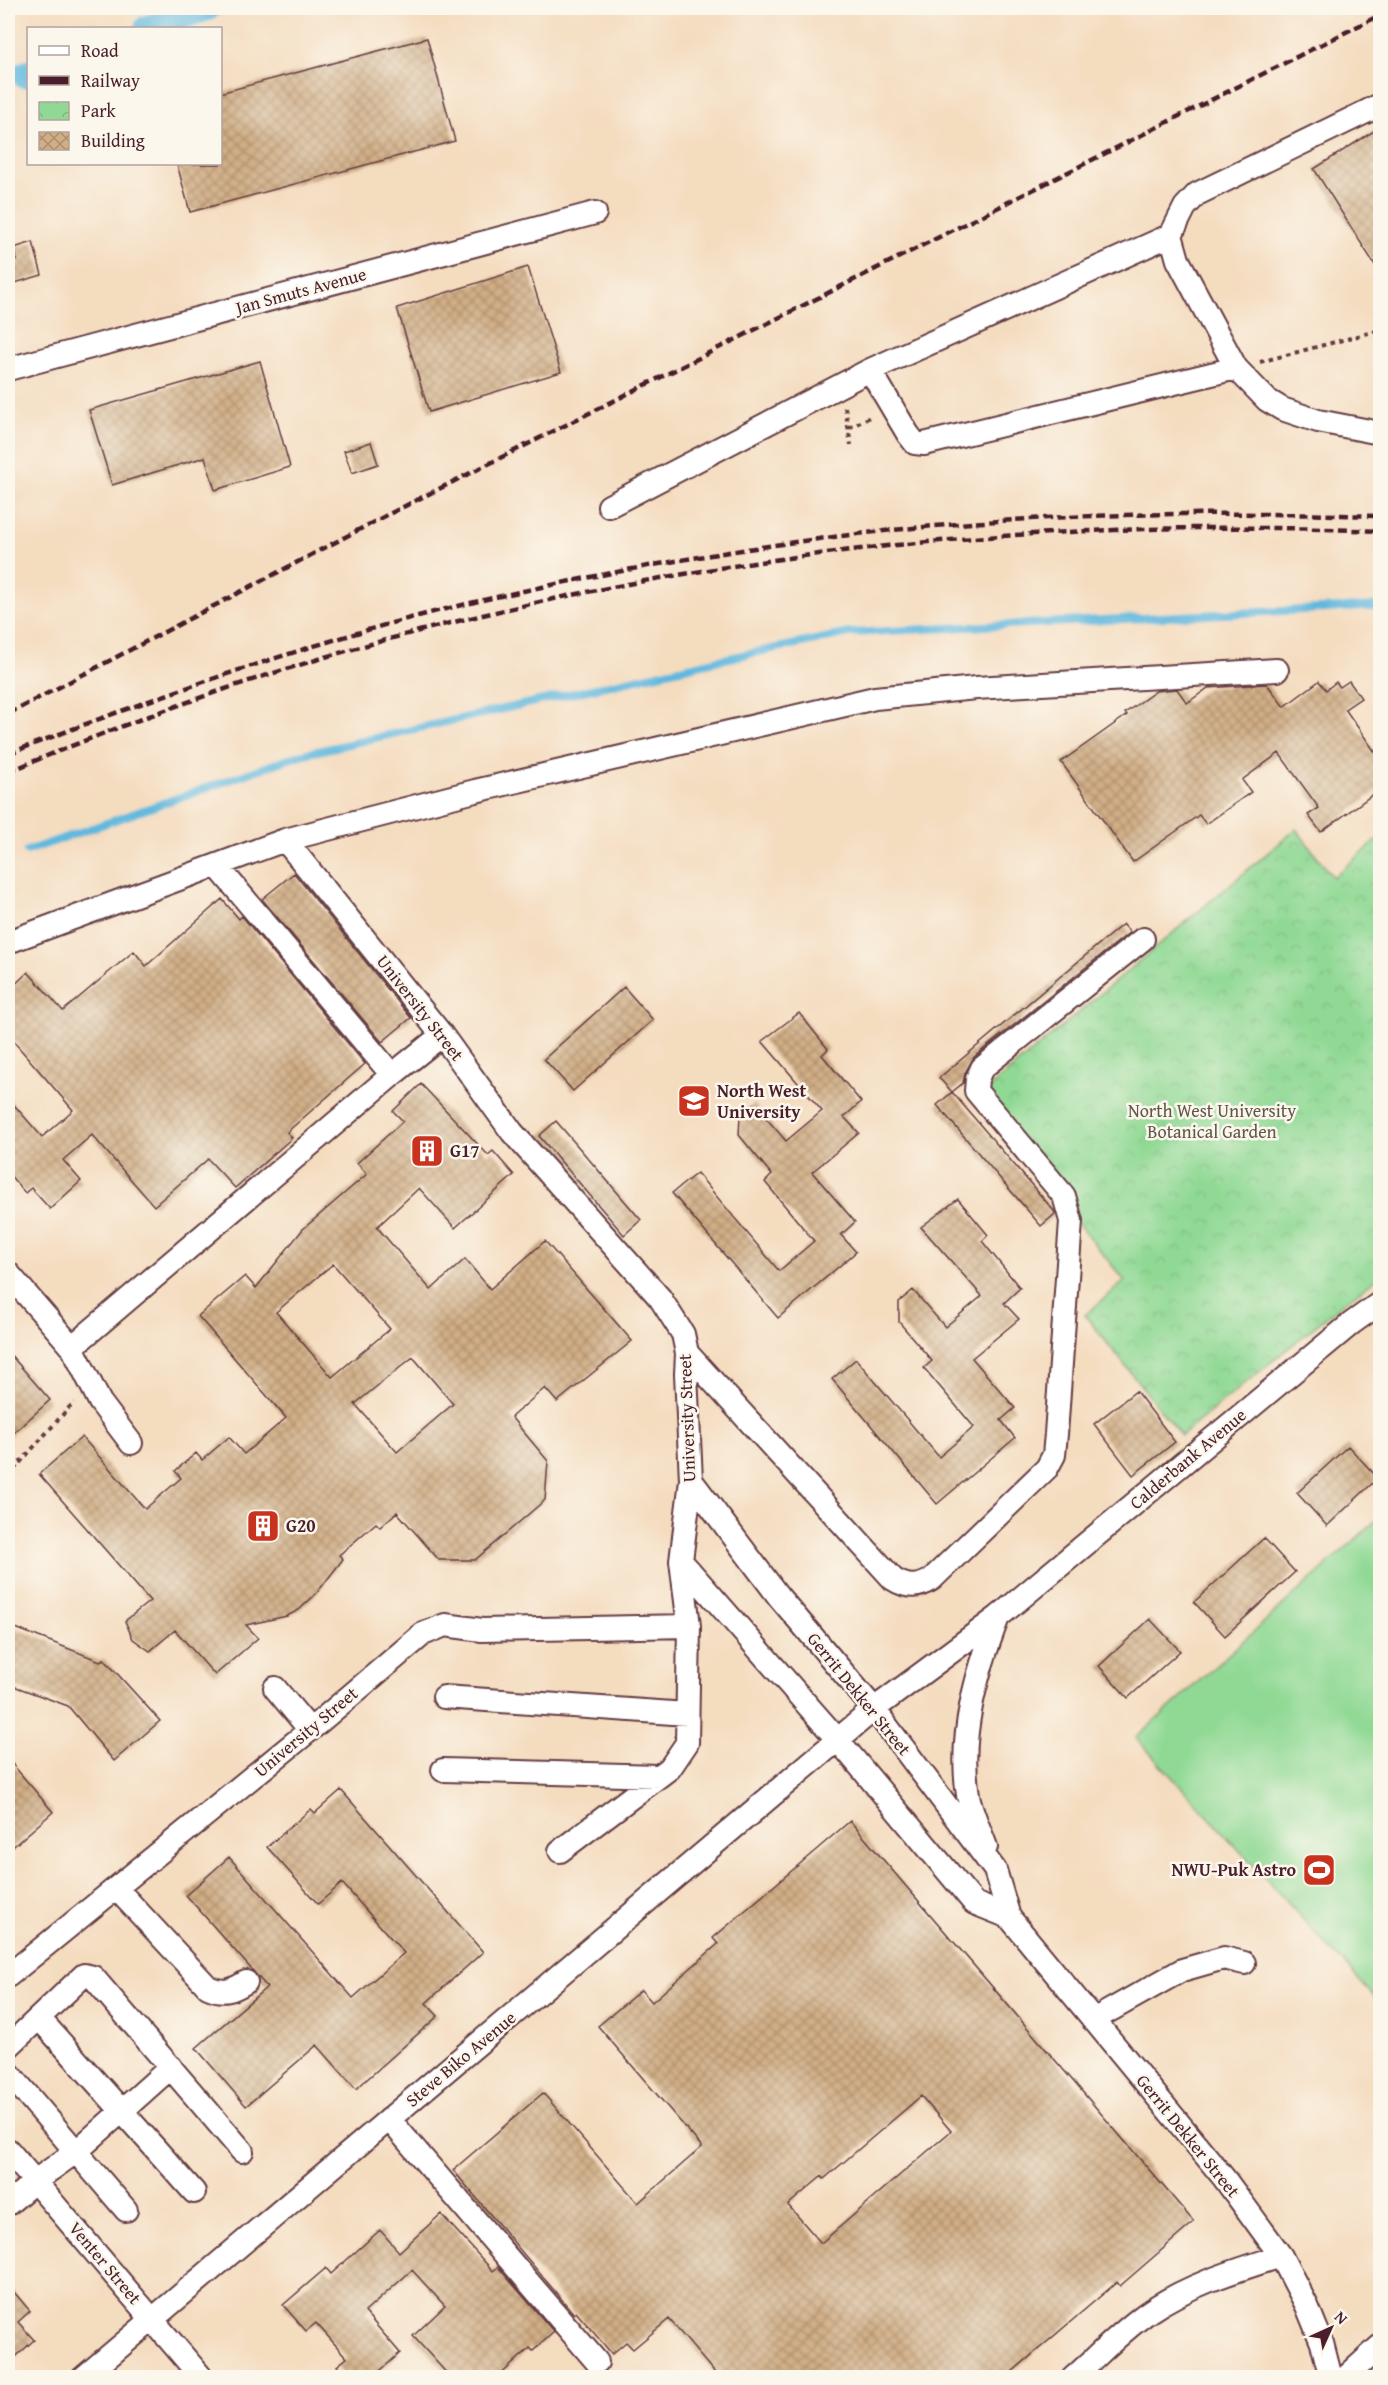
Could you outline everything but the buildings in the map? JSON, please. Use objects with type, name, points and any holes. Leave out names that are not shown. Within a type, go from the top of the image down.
[{"type":"street","points":[[609,506],[870,370],[1171,235],[1185,207],[1197,195],[1380,105]]},
{"type":"street","name":"Jan Smuts Avenue","points":[[8,369],[596,213]]},
{"type":"street","points":[[1171,235],[1178,260],[1236,368],[1267,400],[1282,409],[1318,421],[1380,433]]},
{"type":"street","points":[[870,370],[908,434],[915,443],[924,444],[1236,368]]},
{"type":"street","points":[[8,942],[218,867],[285,840],[475,791],[876,698],[976,688],[1277,670]]},
{"type":"street","name":"University Street","points":[[8,1976],[310,1730],[423,1634],[445,1625],[482,1630],[688,1626],[681,1561],[691,1480],[687,1353],[683,1334],[660,1298],[512,1132],[442,1035],[285,840]]},
{"type":"street","points":[[218,867],[392,1075]]},
{"type":"street","points":[[687,1353],[893,1579],[910,1587],[924,1585],[932,1579],[1047,1468],[1054,1455],[1056,1434],[1071,1221],[1064,1196],[976,1091],[977,1079],[982,1068],[1143,939]]},
{"type":"street","points":[[72,1347],[442,1035]]},
{"type":"street","points":[[8,1273],[72,1347],[100,1402],[131,1443]]},
{"type":"street","name":"Calderbank Avenue","points":[[838,1740],[874,1709],[998,1617],[1343,1330],[1380,1303]]},
{"type":"street","name":"Gerrit Dekker Street","points":[[691,1480],[779,1597],[874,1709],[995,1870],[1009,1917],[1224,2178],[1281,2256],[1307,2306],[1322,2343],[1331,2378]]},
{"type":"street","name":"Gerrit Dekker Street","points":[[681,1561],[838,1740],[974,1903],[1009,1917]]},
{"type":"street","name":"Calderbank Avenue","points":[[995,1870],[968,1797],[964,1752],[980,1663],[998,1617]]},
{"type":"street","points":[[560,1851],[670,1768],[687,1743],[688,1626]]},
{"type":"street","points":[[275,1688],[310,1730]]},
{"type":"street","points":[[444,1697],[687,1714]]},
{"type":"street","name":"Steve Biko Avenue","points":[[83,2378],[838,1740]]},
{"type":"street","points":[[443,1770],[660,1776]]},
{"type":"street","points":[[116,1888],[208,1987],[218,1992],[232,1991],[246,1982]]},
{"type":"street","points":[[1093,2020],[1182,1970],[1224,1958],[1244,1962]]},
{"type":"street","points":[[8,2047],[84,1975],[93,1977],[242,2151]]},
{"type":"street","points":[[39,2018],[194,2192]]},
{"type":"street","points":[[8,2204],[76,2151],[171,2067]]},
{"type":"street","points":[[8,2072],[126,2210]]},
{"type":"street","points":[[389,2119],[597,2362]]},
{"type":"street","name":"Venter Street","points":[[8,2150],[202,2378]]},
{"type":"street","points":[[1073,2378],[1149,2312],[1182,2292],[1216,2277],[1281,2256]]},
{"type":"street","points":[[1345,2378],[1380,2346]]},
{"type":"path","points":[[1236,368],[1380,330]]},
{"type":"path","points":[[849,428],[850,445]]},
{"type":"path","points":[[8,1476],[90,1384]]},
{"type":"green space","name":"North West University Botanical Garden","points":[[1296,829],[1333,877],[1380,838],[1380,1276],[1346,1301],[1181,1436],[1085,1315],[1125,1281],[976,1099]]},
{"type":"green space","name":"NWU-Puk Astro","points":[[1380,1517],[1380,2003],[1136,1738]]},
{"type":"waterway","points":[[150,27],[208,8]]},
{"type":"waterway","points":[[27,851],[300,755],[849,633],[1380,606]]},
{"type":"railway","points":[[8,714],[389,514],[1380,15]]},
{"type":"railway","points":[[8,754],[196,684],[388,624],[504,595],[670,562],[866,533],[965,523],[1197,514],[1380,516]]},
{"type":"railway","points":[[8,772],[149,716],[293,667],[425,629],[559,598],[694,572],[831,552],[968,539],[1106,530],[1243,528],[1380,531]]},
{"type":"place","name":"North West University","points":[[694,1101]]},
{"type":"place","name":"G17","points":[[427,1151]]},
{"type":"place","name":"G20","points":[[263,1526]]},
{"type":"place","name":"NWU-Puk Astro","points":[[1319,1870]]}]
